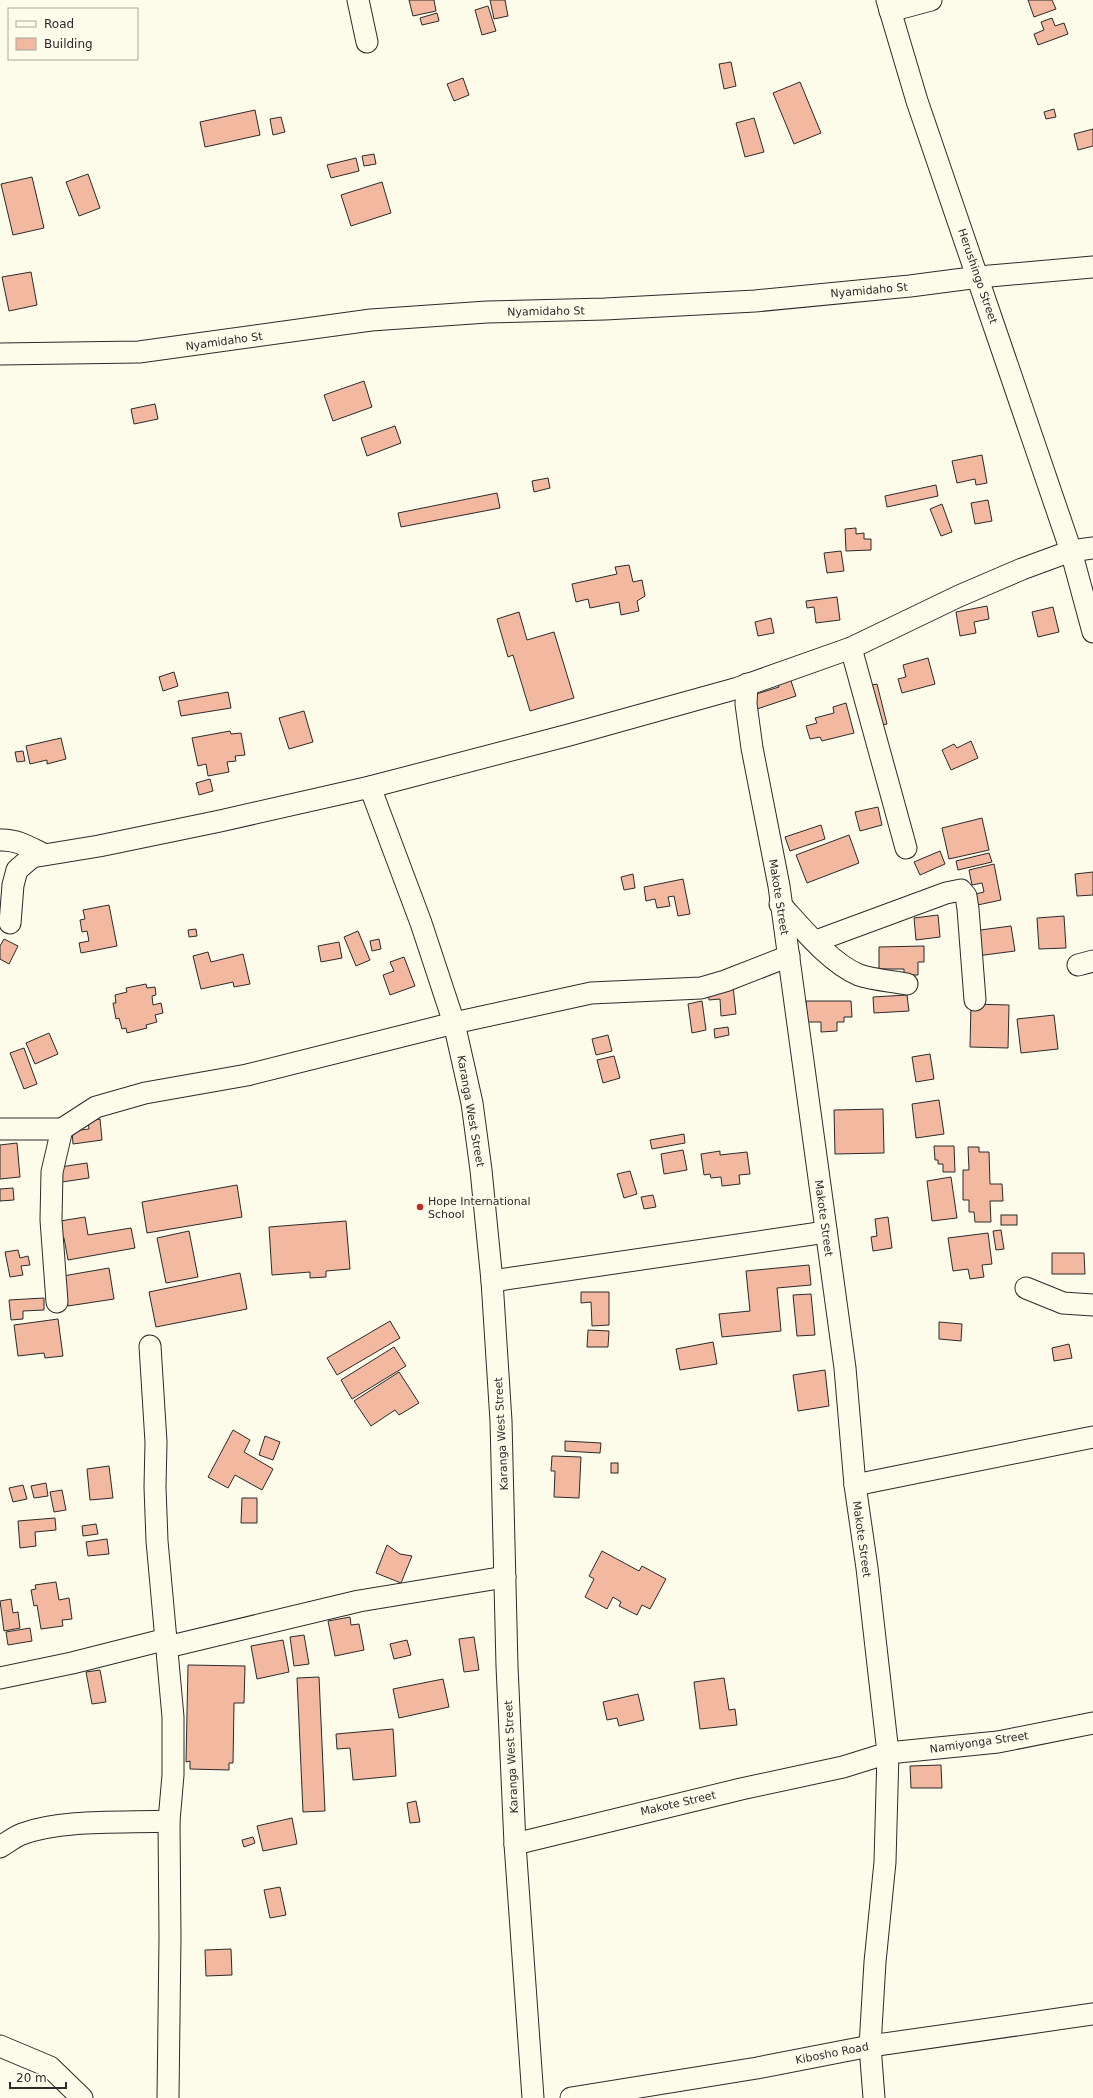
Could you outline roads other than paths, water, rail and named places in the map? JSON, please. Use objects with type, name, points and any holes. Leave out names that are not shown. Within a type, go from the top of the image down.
[{"type":"street","points":[[358,0],[367,42]]},
{"type":"street","points":[[888,6],[931,0]]},
{"type":"street","name":"Herushingo Street","points":[[888,6],[918,101],[1071,551],[1093,632]]},
{"type":"street","name":"Nyamidaho St","points":[[0,354],[140,352],[372,320],[487,312],[605,309],[755,301],[910,286],[979,277],[1093,267]]},
{"type":"street","points":[[10,923],[13,885],[17,870],[32,857],[99,846],[220,821],[370,786],[568,735],[738,688],[851,648],[966,593],[1022,569],[1071,551],[1093,548]]},
{"type":"street","points":[[851,648],[906,848]]},
{"type":"street","name":"Makote Street","points":[[747,684],[746,704],[752,748],[776,870],[789,956],[845,1368],[855,1485],[888,1753],[885,1862],[875,1962],[870,2046],[874,2098]]},
{"type":"street","name":"Karanga West Street","points":[[370,786],[421,923],[454,1023],[472,1103],[492,1281],[502,1421],[505,1577],[515,1844],[527,1995],[533,2098]]},
{"type":"street","points":[[0,840],[8,840],[26,845],[43,854]]},
{"type":"street","points":[[816,941],[946,893],[961,890],[966,896],[968,909],[975,1000]]},
{"type":"street","points":[[780,904],[830,956],[846,969],[861,975],[907,984]]},
{"type":"street","points":[[0,1129],[62,1129],[96,1107],[145,1093],[247,1075],[454,1023],[591,993],[701,988],[725,981],[789,956]]},
{"type":"street","points":[[57,1302],[51,1220],[52,1172],[62,1129]]},
{"type":"street","points":[[492,1281],[826,1232]]},
{"type":"street","points":[[1026,1288],[1063,1303],[1093,1306]]},
{"type":"street","points":[[150,1346],[156,1442],[155,1487],[157,1542],[173,1717],[173,1775],[169,1821],[170,1938],[168,2098]]},
{"type":"street","points":[[855,1485],[1093,1437]]},
{"type":"street","points":[[0,1678],[359,1601],[505,1577]]},
{"type":"street","name":"Namiyonga Street","points":[[888,1753],[998,1742],[1093,1722]]},
{"type":"street","name":"Makote Street","points":[[515,1844],[741,1789],[843,1767],[888,1753]]},
{"type":"street","points":[[0,1846],[21,1834],[46,1828],[80,1824],[169,1821]]},
{"type":"street","name":"Kibosho Road","points":[[571,2098],[757,2068],[870,2046],[1093,2014]]},
{"type":"street","points":[[0,2046],[50,2067],[82,2098]]},
{"type":"place","name":"Hope International School","points":[[420,1207]]}]
